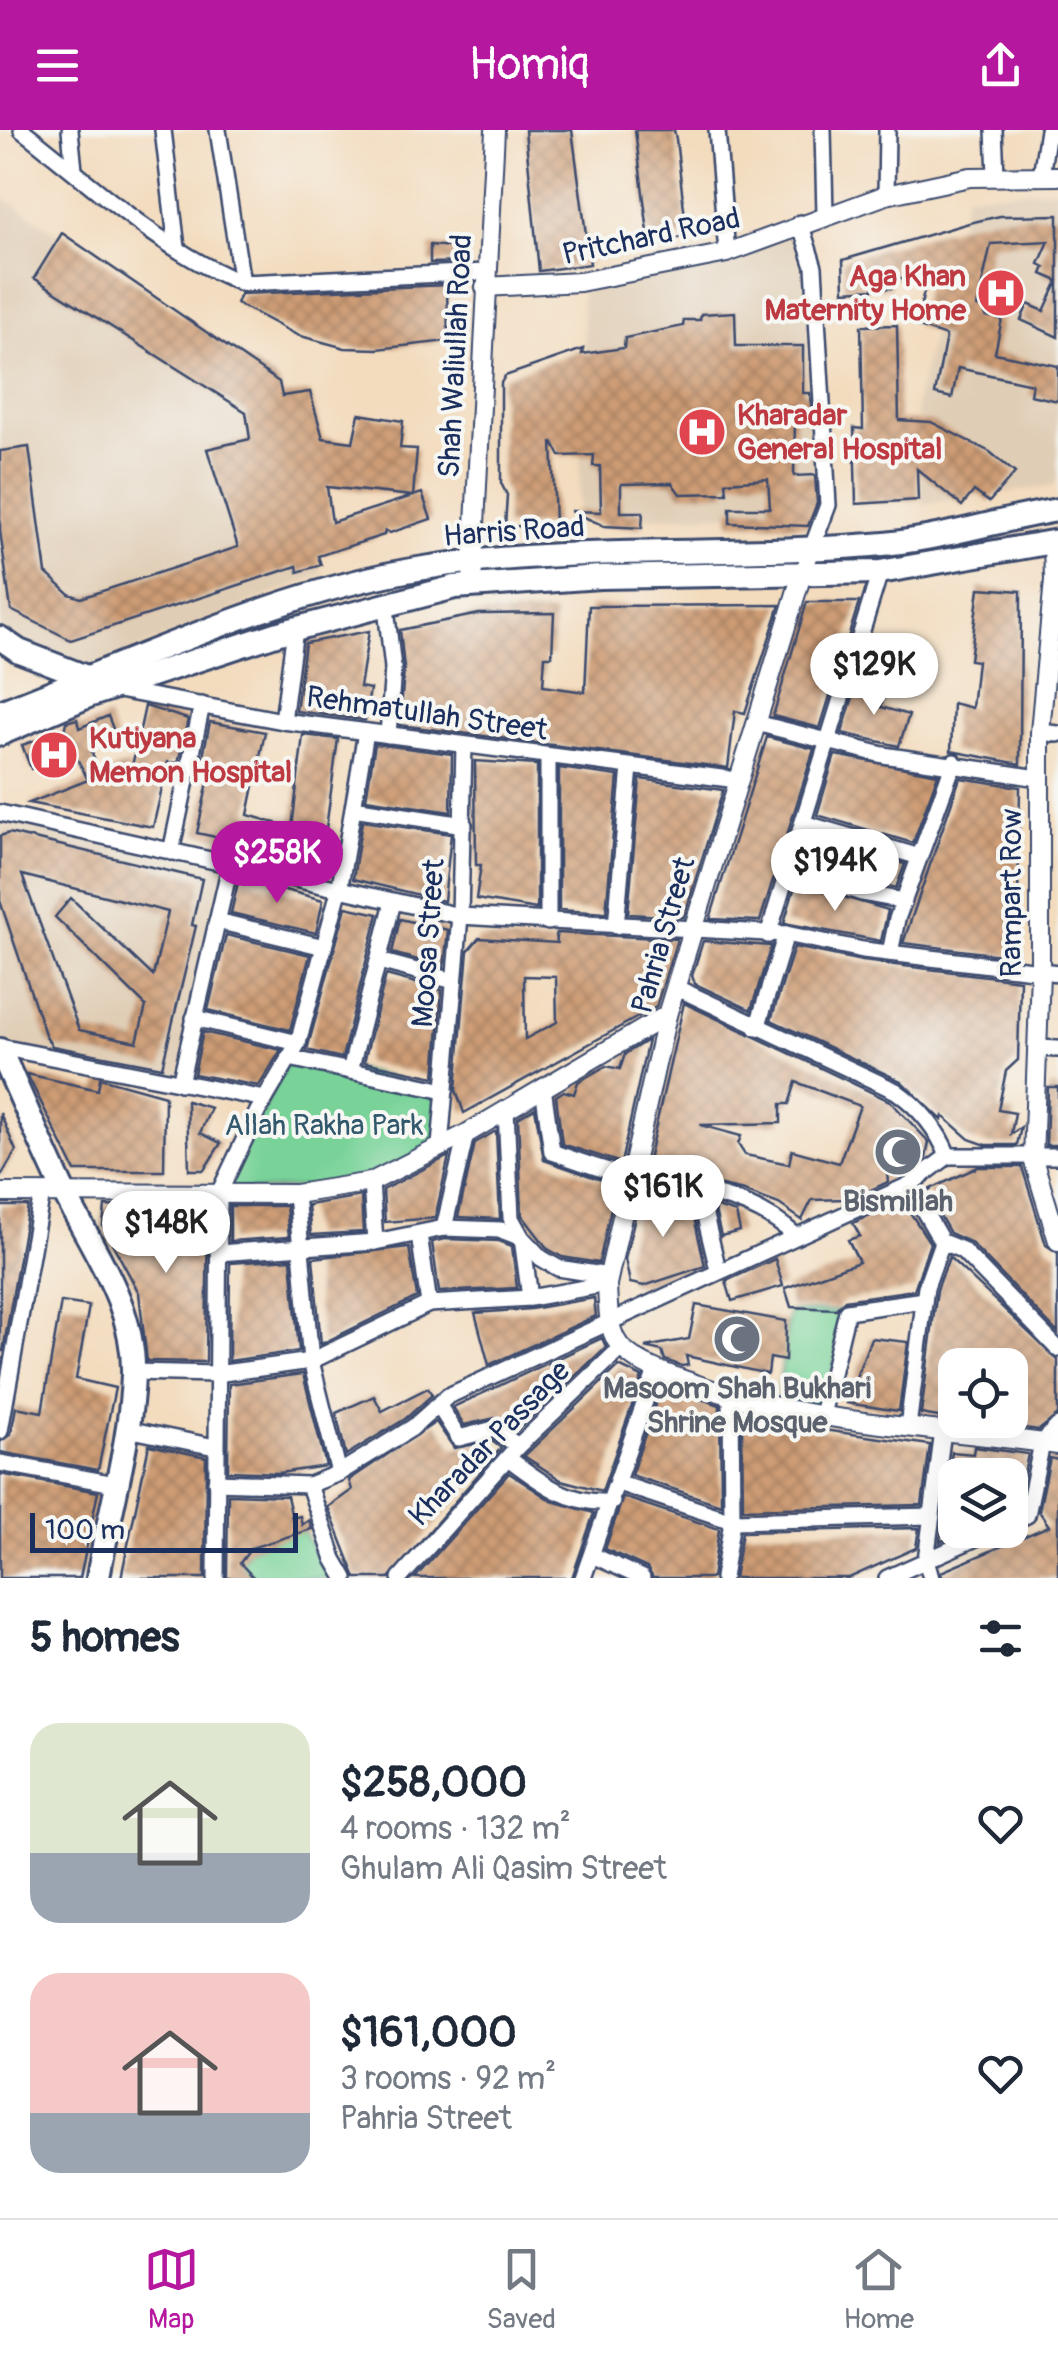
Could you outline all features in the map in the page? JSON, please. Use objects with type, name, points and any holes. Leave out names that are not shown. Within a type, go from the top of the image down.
[{"type":"main road","name":"Harris Road","points":[[0,734],[112,689],[295,629],[386,608],[472,573],[924,540],[1056,510]]},
{"type":"main road","name":"Harris Road","points":[[0,712],[322,594],[420,568],[472,573],[880,572],[1055,542]]},
{"type":"main road","points":[[0,638],[19,651],[89,678]]},
{"type":"main road","points":[[0,1048],[53,1192],[119,1299],[133,1372],[127,1428],[98,1578]]},
{"type":"street","points":[[22,130],[177,248],[210,270],[242,284],[486,280]]},
{"type":"street","points":[[70,130],[74,170]]},
{"type":"street","points":[[164,130],[177,248]]},
{"type":"street","points":[[218,130],[242,284]]},
{"type":"street","name":"Shah Waliullah Road","points":[[472,573],[495,130]]},
{"type":"street","points":[[717,130],[727,253]]},
{"type":"street","points":[[823,130],[825,215]]},
{"type":"street","points":[[886,195],[887,130]]},
{"type":"street","points":[[994,130],[996,176]]},
{"type":"street","points":[[1048,130],[1049,176]]},
{"type":"street","name":"Pritchard Road","points":[[486,280],[580,282],[727,253],[800,223],[886,195],[996,176],[1049,176]]},
{"type":"street","points":[[800,223],[814,267],[828,505],[802,574]]},
{"type":"street","name":"Rampart Row","points":[[1055,542],[1049,733],[1038,778],[1049,973],[1038,1048],[1033,1159],[1058,1241]]},
{"type":"street","points":[[768,935],[880,572]]},
{"type":"street","name":"Pahria Street","points":[[620,1348],[609,1319],[608,1280],[667,1015],[802,574]]},
{"type":"street","points":[[386,608],[394,668],[388,735]]},
{"type":"street","points":[[283,721],[295,629]]},
{"type":"street","name":"Rehmatullah Street","points":[[112,689],[283,721],[737,780]]},
{"type":"street","points":[[171,852],[202,706]]},
{"type":"street","points":[[756,723],[884,754],[1038,778]]},
{"type":"street","points":[[216,1578],[219,1193],[293,1051],[339,891],[366,732]]},
{"type":"street","name":"Moosa Street","points":[[440,1146],[460,916],[464,744]]},
{"type":"street","points":[[548,757],[548,922]]},
{"type":"street","points":[[890,953],[904,901],[954,762]]},
{"type":"street","points":[[616,926],[630,767]]},
{"type":"street","points":[[1038,799],[1058,801]]},
{"type":"street","points":[[352,808],[464,825]]},
{"type":"street","points":[[0,813],[460,916],[786,934],[890,953],[1049,973]]},
{"type":"street","points":[[802,823],[920,857]]},
{"type":"street","points":[[180,1083],[230,866]]},
{"type":"street","points":[[788,869],[862,893],[904,901]]},
{"type":"street","points":[[350,1071],[393,902]]},
{"type":"street","points":[[217,921],[324,947]]},
{"type":"street","points":[[757,1028],[786,934]]},
{"type":"street","points":[[379,961],[454,981]]},
{"type":"street","points":[[675,988],[896,1091],[932,1125],[948,1156]]},
{"type":"street","points":[[0,1193],[296,1194],[371,1182],[466,1134],[667,1015]]},
{"type":"street","points":[[194,1018],[350,1071],[444,1091]]},
{"type":"street","points":[[0,1048],[265,1099]]},
{"type":"street","points":[[1038,1048],[1058,1049]]},
{"type":"street","points":[[543,1088],[552,1152],[629,1177],[746,1202],[772,1214],[796,1236]]},
{"type":"street","points":[[506,1110],[512,1218],[522,1238],[530,1298]]},
{"type":"street","points":[[444,1228],[466,1134]]},
{"type":"street","points":[[216,1482],[309,1485],[339,1473],[448,1396],[609,1319],[909,1185],[948,1156],[1058,1156]]},
{"type":"street","points":[[371,1182],[375,1242]]},
{"type":"street","points":[[909,1185],[942,1242],[962,1250],[1058,1349]]},
{"type":"street","points":[[698,1191],[718,1270]]},
{"type":"street","points":[[0,1431],[53,1192]]},
{"type":"street","points":[[296,1194],[310,1361],[339,1473]]},
{"type":"street","points":[[218,1253],[375,1242],[444,1228],[512,1232],[558,1268],[608,1280]]},
{"type":"street","points":[[418,1234],[430,1304]]},
{"type":"street","points":[[908,1427],[924,1300],[942,1242]]},
{"type":"street","points":[[133,1372],[216,1374],[310,1361],[430,1304],[530,1298],[608,1280]]},
{"type":"street","points":[[820,1418],[847,1311],[924,1300]]},
{"type":"street","points":[[620,1348],[656,1370],[731,1397],[820,1418],[938,1431]]},
{"type":"street","name":"Kharadar Passage","points":[[400,1578],[513,1452],[620,1348]]},
{"type":"street","points":[[583,1578],[656,1370]]},
{"type":"street","points":[[723,1578],[732,1521],[731,1397]]},
{"type":"street","points":[[439,1406],[459,1438],[494,1429],[552,1491],[590,1504],[612,1502]]},
{"type":"street","points":[[1028,1515],[1058,1426]]},
{"type":"street","points":[[127,1428],[215,1447]]},
{"type":"street","points":[[931,1578],[926,1560],[942,1438]]},
{"type":"street","points":[[996,1438],[1050,1444]]},
{"type":"street","points":[[0,1463],[115,1484]]},
{"type":"street","points":[[618,1482],[732,1521],[932,1516]]},
{"type":"street","points":[[309,1485],[334,1559],[345,1578]]},
{"type":"street","points":[[887,1578],[953,1548]]},
{"type":"street","points":[[592,1555],[642,1578]]},
{"type":"shaded area","points":[[1058,189],[1058,476],[1054,486],[921,504],[916,402],[966,194]]},
{"type":"shaded area","points":[[0,195],[279,382],[322,574],[87,670],[0,638]]},
{"type":"shaded area","name":"Kharadar General Hospital","points":[[800,223],[814,267],[827,510],[578,520],[585,353],[581,286]]},
{"type":"shaded area","points":[[0,813],[230,866],[178,1082],[0,1047]]},
{"type":"green space","name":"Allah Rakha Park","points":[[292,1053],[438,1090],[440,1146],[371,1182],[219,1193]]},
{"type":"green space","points":[[847,1311],[821,1419],[776,1409],[789,1312]]},
{"type":"green space","points":[[303,1530],[329,1578],[254,1578],[240,1563],[251,1548]]},
{"type":"building","points":[[525,130],[572,130],[590,264],[539,271]]},
{"type":"building","points":[[635,130],[674,130],[676,139],[687,235],[650,248]]},
{"type":"building","points":[[1058,215],[1058,281],[1042,274],[1045,267],[1039,264],[1049,241],[991,244],[977,307],[986,308],[985,316],[1002,319],[995,353],[1058,366],[1058,401],[1030,395],[1032,384],[958,368],[952,398],[935,394],[946,336],[916,326],[928,275],[891,279],[891,288],[844,291],[843,260],[1000,216]]},
{"type":"building","points":[[62,233],[279,382],[282,396],[310,392],[323,438],[353,442],[359,414],[403,421],[400,448],[417,449],[413,496],[422,493],[431,519],[390,533],[385,530],[384,535],[318,556],[321,565],[298,572],[297,566],[71,640],[11,610],[0,531],[0,451],[29,447],[46,573],[69,594],[81,598],[238,547],[207,449],[250,439],[246,412],[34,278]],"holes":[[[327,487],[413,496],[332,522]]]},
{"type":"building","points":[[430,245],[462,248],[462,262],[430,263]]},
{"type":"building","points":[[1058,281],[1058,337],[1021,320],[1028,304],[1044,311]]},
{"type":"building","points":[[447,285],[448,341],[377,349],[345,348],[297,335],[236,303],[241,294]]},
{"type":"building","points":[[735,312],[736,346],[803,346],[803,393],[810,393],[812,418],[795,418],[794,476],[815,475],[817,503],[808,526],[730,523],[730,508],[770,508],[768,479],[726,482],[727,493],[680,494],[672,483],[621,484],[621,512],[643,512],[642,528],[604,526],[571,511],[601,512],[600,466],[593,466],[594,455],[560,456],[552,441],[555,524],[505,527],[501,383],[505,376],[583,349],[582,354],[624,348],[625,338],[683,326],[684,320],[700,320],[701,314]]},
{"type":"building","points":[[897,325],[899,420],[931,422],[990,452],[1015,473],[989,502],[974,491],[962,506],[917,469],[918,500],[856,504],[854,428],[863,429],[861,326]]},
{"type":"building","points":[[979,588],[1021,591],[1020,764],[951,751],[953,703],[972,708],[977,661],[970,660]]},
{"type":"building","points":[[807,602],[859,602],[820,728],[773,716]]},
{"type":"building","points":[[780,605],[745,713],[735,711],[728,768],[400,725],[404,668],[400,630],[479,614],[554,613],[552,656],[545,656],[543,686],[585,692],[589,606]]},
{"type":"building","points":[[369,631],[360,687],[370,689],[365,720],[296,711],[305,643]]},
{"type":"building","points":[[857,684],[886,691],[881,707],[909,715],[899,746],[842,733]]},
{"type":"building","points":[[145,706],[188,719],[178,763],[168,762],[153,827],[29,803],[88,780],[75,754],[31,769],[22,745],[64,731],[66,722],[77,719],[79,728],[108,716],[117,739],[91,749],[99,775],[128,764],[131,771]]},
{"type":"building","points":[[210,722],[265,732],[248,815],[292,828],[303,735],[338,739],[320,873],[237,855],[232,851],[234,841],[197,833],[211,768],[201,766]]},
{"type":"building","points":[[767,737],[814,749],[760,921],[710,919]]},
{"type":"building","points":[[375,744],[452,754],[451,812],[366,799]]},
{"type":"building","points":[[835,755],[938,774],[913,843],[817,815]]},
{"type":"building","points":[[475,761],[537,765],[537,909],[476,899],[481,865],[476,865]]},
{"type":"building","points":[[559,768],[618,776],[606,913],[559,910]]},
{"type":"building","points":[[960,778],[1020,787],[1017,957],[903,943]]},
{"type":"building","points":[[640,779],[723,790],[684,917],[628,914]]},
{"type":"building","points":[[362,821],[451,834],[444,901],[353,879]]},
{"type":"building","points":[[9,833],[202,879],[192,925],[196,926],[162,1067],[52,1046],[0,901],[0,836]],"holes":[[[22,875],[168,912],[153,976],[71,898],[55,917],[146,1006],[137,1042],[79,1030]]]},
{"type":"building","points":[[810,837],[905,864],[896,888],[802,862]]},
{"type":"building","points":[[239,878],[323,900],[316,933],[231,913]]},
{"type":"building","points":[[796,883],[888,910],[881,941],[784,923]]},
{"type":"building","points":[[346,907],[378,914],[342,1058],[307,1050]]},
{"type":"building","points":[[400,919],[448,930],[444,967],[392,953]]},
{"type":"building","points":[[556,933],[677,939],[656,1007],[464,1113],[456,1090],[468,951],[479,938],[557,943]],"holes":[[[524,976],[556,977],[557,1022],[525,1039]]]},
{"type":"building","points":[[226,935],[310,955],[290,1030],[208,1010]]},
{"type":"building","points":[[703,941],[771,946],[751,1010],[695,984],[692,976]]},
{"type":"building","points":[[794,947],[862,961],[1020,980],[1018,1060],[1006,1071],[998,1110],[1015,1113],[1011,1134],[1021,1127],[1017,1145],[986,1145],[969,1139],[943,1116],[942,1120],[901,1081],[771,1020]]},
{"type":"building","points":[[386,975],[442,990],[435,1077],[364,1062]]},
{"type":"building","points":[[684,1003],[890,1101],[929,1142],[926,1158],[887,1173],[888,1182],[843,1203],[844,1199],[812,1200],[802,1220],[779,1204],[744,1191],[646,1169]],"holes":[[[796,1082],[860,1106],[839,1163],[792,1150],[789,1164],[745,1155],[738,1144],[741,1136],[700,1125],[781,1123],[781,1104],[789,1104]]]},
{"type":"building","points":[[203,1032],[281,1050],[259,1086],[194,1074]]},
{"type":"building","points":[[648,1040],[621,1163],[562,1144],[556,1096],[564,1091],[574,1094],[578,1082],[606,1066],[620,1069],[625,1054]]},
{"type":"building","points":[[27,1074],[98,1090],[100,1078],[165,1096],[164,1171],[75,1171]]},
{"type":"building","points":[[1048,1087],[1058,1087],[1058,1145],[1046,1145]]},
{"type":"building","points":[[187,1101],[211,1108],[200,1133],[221,1143],[204,1170],[189,1170]]},
{"type":"building","points":[[535,1108],[544,1160],[616,1185],[599,1263],[562,1257],[548,1249],[522,1215],[518,1118]]},
{"type":"building","points":[[0,1113],[16,1151],[0,1178]]},
{"type":"building","points":[[496,1131],[500,1219],[458,1217],[475,1143]]},
{"type":"building","points":[[449,1156],[435,1218],[385,1222],[383,1190]]},
{"type":"building","points":[[978,1167],[1022,1167],[1046,1245],[1058,1253],[1058,1333],[970,1242],[950,1233],[926,1191]]},
{"type":"building","points":[[641,1191],[690,1200],[705,1266],[644,1286],[630,1283],[625,1259]]},
{"type":"building","points":[[361,1196],[363,1232],[311,1235],[308,1205]]},
{"type":"building","points":[[902,1200],[930,1243],[914,1290],[845,1300],[836,1309],[791,1307],[785,1288],[859,1262],[848,1240],[860,1236],[853,1223]]},
{"type":"building","points":[[0,1206],[28,1206],[3,1351],[0,1351]]},
{"type":"building","points":[[105,1206],[190,1211],[190,1206],[208,1206],[206,1362],[147,1361],[139,1293],[103,1226]]},
{"type":"building","points":[[230,1206],[286,1206],[289,1237],[230,1241]]},
{"type":"building","points":[[714,1206],[736,1213],[740,1231],[721,1236]]},
{"type":"building","points":[[499,1241],[512,1246],[517,1288],[439,1292],[432,1242]]},
{"type":"building","points":[[409,1247],[417,1297],[321,1344],[313,1258]]},
{"type":"building","points":[[949,1257],[1058,1360],[1058,1415],[1039,1430],[1028,1429],[1028,1348],[938,1348],[938,1417],[921,1414],[937,1290]]},
{"type":"building","points":[[291,1259],[299,1351],[229,1361],[230,1263]]},
{"type":"building","points":[[775,1259],[783,1286],[732,1301],[726,1281]]},
{"type":"building","points":[[594,1298],[596,1316],[489,1365],[475,1313],[531,1309]]},
{"type":"building","points":[[61,1302],[89,1306],[76,1379],[115,1388],[98,1470],[0,1452],[0,1442],[11,1434],[16,1407],[42,1412]]},
{"type":"building","name":"Masoom Shah Bukhari Shrine Mosque","points":[[696,1305],[786,1321],[785,1361],[770,1358],[768,1374],[686,1356],[688,1365],[682,1366],[665,1360],[662,1351],[645,1347],[689,1339]]},
{"type":"building","points":[[602,1338],[606,1347],[517,1431],[495,1418],[464,1425],[453,1407]]},
{"type":"building","points":[[871,1338],[908,1342],[899,1411],[846,1403]]},
{"type":"building","points":[[619,1366],[642,1377],[602,1491],[561,1480],[524,1456]]},
{"type":"building","points":[[303,1374],[326,1466],[279,1473],[228,1471],[229,1384]]},
{"type":"building","points":[[662,1386],[720,1405],[721,1505],[631,1475]]},
{"type":"building","points":[[428,1388],[432,1395],[405,1419],[346,1455],[336,1413],[374,1396],[382,1411]]},
{"type":"building","points":[[757,1415],[809,1428],[930,1445],[922,1505],[743,1509],[742,1421],[757,1422]]},
{"type":"building","points":[[436,1422],[454,1448],[492,1441],[501,1448],[389,1578],[356,1578],[328,1507],[352,1490],[349,1480]]},
{"type":"building","points":[[149,1445],[206,1457],[205,1578],[121,1578]]},
{"type":"building","points":[[974,1447],[1028,1454],[1027,1458],[951,1458],[952,1452],[973,1454]]},
{"type":"building","points":[[1050,1458],[1058,1460],[1058,1578],[942,1578],[941,1572],[997,1548],[1028,1548],[1028,1535],[1049,1526],[1039,1511]]},
{"type":"building","points":[[509,1473],[552,1501],[594,1513],[572,1578],[415,1578]]},
{"type":"building","points":[[0,1474],[98,1492],[80,1578],[0,1578]]},
{"type":"building","points":[[228,1494],[287,1496],[292,1518],[300,1516],[302,1525],[309,1520],[312,1529],[251,1548],[240,1563],[254,1578],[227,1578]]},
{"type":"building","points":[[623,1497],[719,1529],[712,1578],[653,1578],[647,1568],[605,1549]]},
{"type":"building","points":[[919,1528],[916,1548],[849,1578],[734,1578],[742,1532]]},
{"type":"place","name":"Aga Khan Maternity Home","points":[[1001,293]]},
{"type":"place","name":"Kharadar General Hospital","points":[[702,432]]},
{"type":"place","name":"Kutiyana Memon Hospital","points":[[54,755]]},
{"type":"place","name":"Bismillah","points":[[898,1152]]},
{"type":"place","name":"Masoom Shah Bukhari Shrine Mosque","points":[[737,1339]]}]
